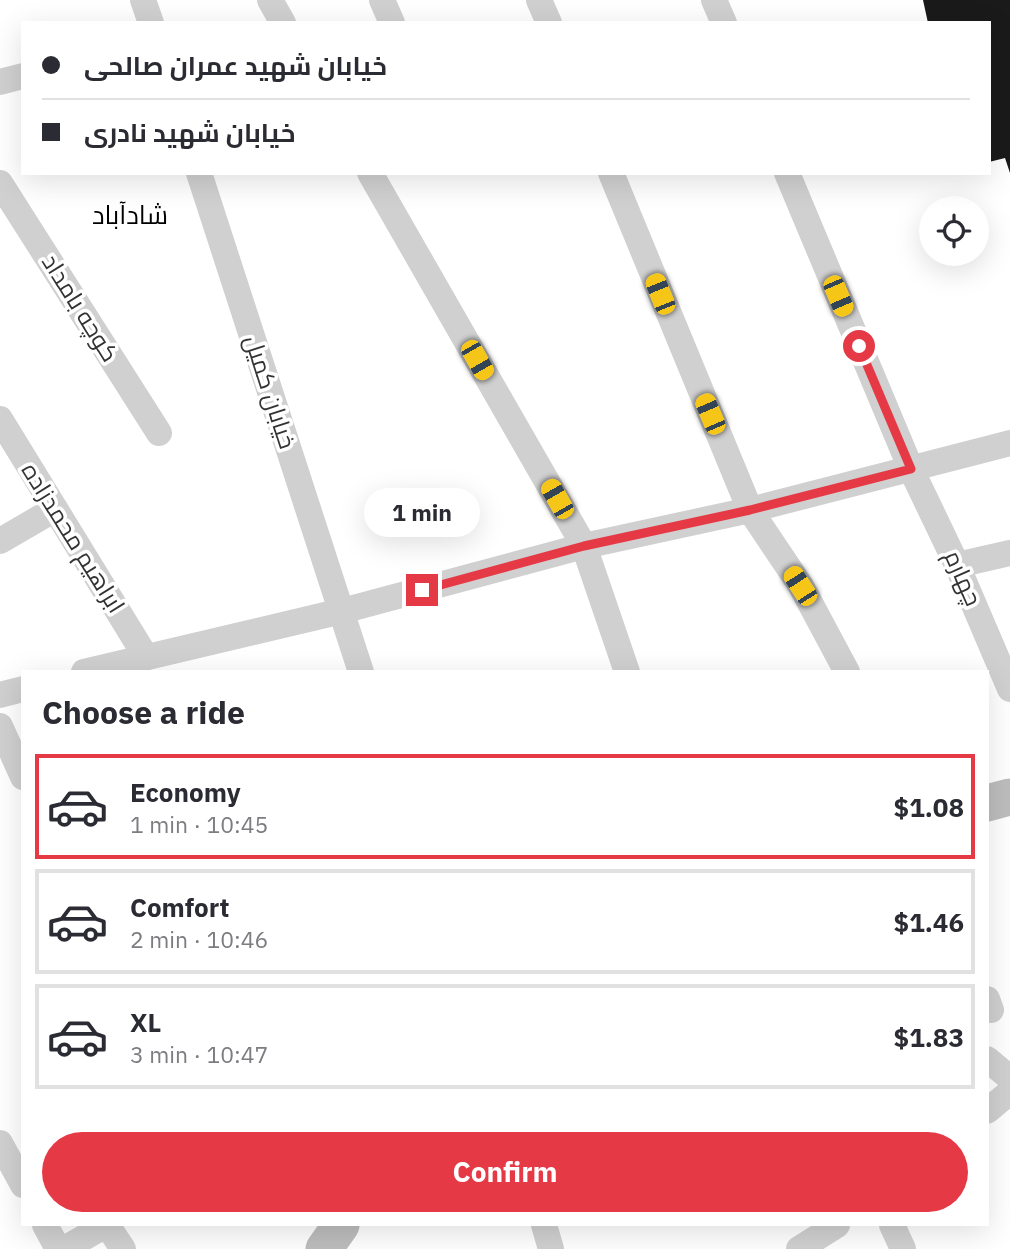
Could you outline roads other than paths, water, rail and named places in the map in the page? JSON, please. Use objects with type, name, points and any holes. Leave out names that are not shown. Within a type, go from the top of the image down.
[{"type":"main road","points":[[989,802],[1010,797]]},
{"type":"main road","points":[[324,1249],[340,1226]]},
{"type":"street","points":[[143,0],[150,21]]},
{"type":"street","points":[[270,0],[283,21]]},
{"type":"street","points":[[382,0],[391,21]]},
{"type":"street","points":[[539,0],[547,21]]},
{"type":"street","points":[[714,0],[723,21]]},
{"type":"street","points":[[0,82],[21,77]]},
{"type":"street","name":"خیابان کمیل","points":[[201,175],[360,670]]},
{"type":"street","points":[[371,175],[584,546],[626,670]]},
{"type":"street","points":[[612,175],[750,510],[800,586],[846,670]]},
{"type":"street","name":"چهارم","points":[[788,175],[911,469],[957,565],[1010,690]]},
{"type":"street","name":"کوچه بامداد","points":[[0,183],[159,433]]},
{"type":"street","name":"ابراهیم محمدزاده","points":[[0,419],[55,509],[157,661]]},
{"type":"street","points":[[97,670],[157,661],[584,546],[750,510],[1010,443]]},
{"type":"street","points":[[0,541],[55,509]]},
{"type":"street","points":[[957,565],[1010,553]]},
{"type":"street","points":[[0,695],[21,690]]},
{"type":"street","points":[[0,726],[21,773]]},
{"type":"street","points":[[989,1061],[1010,1078]]},
{"type":"street","points":[[989,1109],[1010,1092]]},
{"type":"street","points":[[0,1143],[21,1181]]},
{"type":"street","points":[[46,1226],[58,1249]]},
{"type":"street","points":[[64,1249],[105,1226]]},
{"type":"street","points":[[108,1226],[123,1249]]},
{"type":"street","points":[[544,1226],[551,1249]]},
{"type":"street","points":[[799,1249],[835,1226]]},
{"type":"street","points":[[892,1226],[903,1249]]},
{"type":"district","name":"شادآباد","points":[[130,215]]}]
